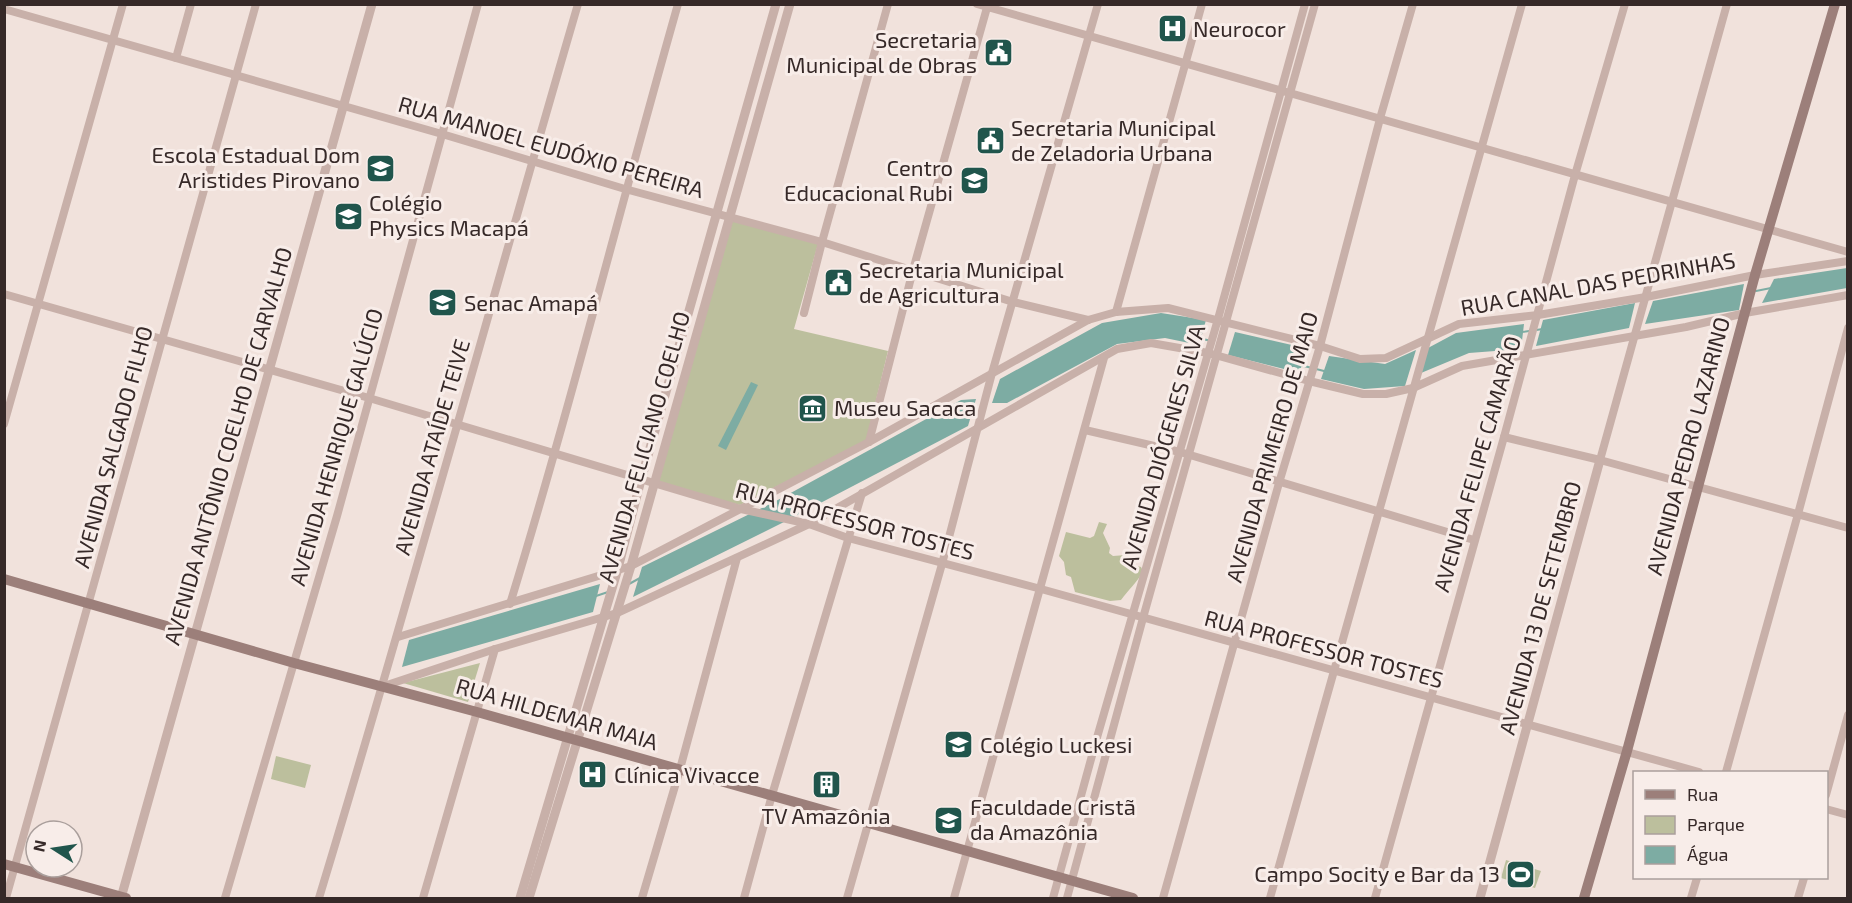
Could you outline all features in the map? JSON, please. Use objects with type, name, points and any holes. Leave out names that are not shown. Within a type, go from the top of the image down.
[{"type":"main road","name":"AVENIDA PEDRO LAZARINO","points":[[1584,898],[1627,751],[1696,486],[1750,292],[1835,4]]},
{"type":"main road","name":"RUA HILDEMAR MAIA","points":[[4,579],[294,663],[477,712],[1133,898]]},
{"type":"main road","points":[[10,865],[122,898]]},
{"type":"street","points":[[4,424],[123,4]]},
{"type":"street","points":[[176,58],[191,4]]},
{"type":"street","name":"AVENIDA SALGADO FILHO","points":[[6,898],[10,865],[89,605],[256,4]]},
{"type":"street","name":"AVENIDA ANTÔNIO COELHO DE CARVALHO","points":[[122,898],[372,4]]},
{"type":"street","name":"AVENIDA HENRIQUE GALÚCIO","points":[[225,898],[369,398],[478,4]]},
{"type":"street","name":"AVENIDA ATAÍDE TEIVE","points":[[319,898],[384,686],[578,4]]},
{"type":"street","points":[[510,603],[555,455],[625,189],[678,4]]},
{"type":"street","name":"AVENIDA FELICIANO COELHO","points":[[529,898],[641,480],[776,4]]},
{"type":"street","name":"AVENIDA FELICIANO COELHO","points":[[520,898],[572,739],[621,601],[790,4]]},
{"type":"street","points":[[804,313],[888,4]]},
{"type":"street","points":[[977,4],[1848,252]]},
{"type":"street","points":[[847,898],[942,564],[992,373],[1098,4]]},
{"type":"street","points":[[1116,312],[1202,4]]},
{"type":"street","name":"AVENIDA DIÓGENES SILVA","points":[[1067,898],[1227,321],[1305,4]]},
{"type":"street","name":"AVENIDA DIÓGENES SILVA","points":[[1053,898],[1209,349],[1285,92],[1315,4]]},
{"type":"street","name":"AVENIDA PRIMEIRO DE MAIO","points":[[1163,898],[1413,4]]},
{"type":"street","points":[[1270,898],[1522,4]]},
{"type":"street","name":"AVENIDA FELIPE CAMARÃO","points":[[1375,898],[1575,175],[1625,4]]},
{"type":"street","points":[[1646,297],[1727,4]]},
{"type":"street","points":[[869,442],[913,270],[988,6]]},
{"type":"street","name":"RUA MANOEL EUDÓXIO PEREIRA","points":[[4,9],[442,134],[625,189],[822,242],[1012,302],[1088,320]]},
{"type":"street","points":[[755,76],[769,80]]},
{"type":"street","name":"RUA CANAL DAS PEDRINHAS","points":[[398,637],[630,570],[746,510],[1088,320],[1116,312],[1168,308],[1217,323],[1227,321],[1318,350],[1360,359],[1386,358],[1459,324],[1537,319],[1755,275],[1848,261]]},
{"type":"street","points":[[696,287],[708,290]]},
{"type":"street","name":"RUA PROFESSOR TOSTES","points":[[4,294],[369,398],[746,510],[809,524],[848,538],[1041,589],[1696,771]]},
{"type":"street","points":[[384,686],[495,649],[617,614],[809,524],[977,427],[1117,350],[1151,343],[1209,349],[1363,394],[1386,394],[1462,366],[1527,351],[1636,336],[1745,313],[1848,295]]},
{"type":"street","name":"AVENIDA 13 DE SETEMBRO","points":[[1480,898],[1646,297]]},
{"type":"street","points":[[1726,771],[1848,328]]},
{"type":"street","points":[[954,898],[1104,358]]},
{"type":"street","points":[[1085,430],[1180,452],[1474,540]]},
{"type":"street","points":[[1504,437],[1600,460],[1848,528]]},
{"type":"street","points":[[744,898],[772,795],[862,493]]},
{"type":"street","points":[[642,898],[680,769],[737,558]]},
{"type":"street","points":[[423,898],[495,649]]},
{"type":"street","points":[[1828,791],[1848,715]]},
{"type":"street","points":[[1096,741],[1108,744]]},
{"type":"street","points":[[1828,809],[1848,815]]},
{"type":"street","points":[[1691,898],[1697,879]]},
{"type":"street","points":[[1798,898],[1804,879]]},
{"type":"green space","points":[[729,220],[818,244],[794,329],[888,351],[866,441],[740,505],[656,483]]},
{"type":"green space","points":[[1099,522],[1107,524],[1103,533],[1110,548],[1109,553],[1113,556],[1126,555],[1133,565],[1141,567],[1143,571],[1121,600],[1110,601],[1075,592],[1071,577],[1066,575],[1064,562],[1059,556],[1066,532],[1090,538],[1094,536]]},
{"type":"green space","points":[[480,663],[468,702],[403,683]]},
{"type":"green space","points":[[276,756],[311,765],[305,788],[271,779]]},
{"type":"green space","name":"Campo Socity e Bar da 13","points":[[1506,860],[1541,871],[1535,888],[1501,878]]},
{"type":"water","points":[[1847,268],[1847,288],[1762,303],[1774,279]]},
{"type":"water","points":[[1744,284],[1739,310],[1645,324],[1653,301]]},
{"type":"water","points":[[1635,303],[1629,328],[1536,346],[1543,320]]},
{"type":"water","points":[[1161,313],[1206,320],[1199,345],[1165,338],[1117,344],[1007,403],[992,403],[1000,379],[1102,323]]},
{"type":"water","points":[[1524,324],[1521,349],[1469,353],[1421,373],[1428,348],[1456,333]]},
{"type":"water","points":[[1235,332],[1305,348],[1300,373],[1228,355]]},
{"type":"water","points":[[1416,350],[1405,386],[1364,389],[1321,379],[1329,356],[1385,364]]},
{"type":"water","points":[[751,382],[758,385],[726,450],[718,446]]},
{"type":"water","points":[[976,399],[968,426],[784,522],[633,597],[642,567],[776,501],[961,400]]},
{"type":"water","points":[[600,584],[593,612],[402,667],[409,640]]},
{"type":"waterway","points":[[1756,291],[1771,288]]},
{"type":"waterway","points":[[1522,332],[1543,329]]},
{"type":"waterway","points":[[1199,338],[1211,341]]},
{"type":"waterway","points":[[1300,365],[1324,371]]},
{"type":"waterway","points":[[629,584],[640,578]]},
{"type":"waterway","points":[[596,596],[608,592]]},
{"type":"place","name":"Neurocor","points":[[1172,29]]},
{"type":"place","name":"Secretaria Municipal de Obras","points":[[998,53]]},
{"type":"place","name":"Secretaria Municipal de Zeladoria Urbana","points":[[990,141]]},
{"type":"place","name":"Escola Estadual Dom Aristides Pirovano","points":[[381,168]]},
{"type":"place","name":"Centro Educacional Rubi","points":[[974,181]]},
{"type":"place","name":"Colégio Physics Macapá","points":[[348,216]]},
{"type":"place","name":"Secretaria Municipal de Agricultura","points":[[838,283]]},
{"type":"place","name":"Senac Amapá","points":[[443,303]]},
{"type":"place","name":"Museu Sacaca","points":[[813,408]]},
{"type":"place","name":"Colégio Luckesi","points":[[959,745]]},
{"type":"place","name":"Clínica Vivacce","points":[[593,775]]},
{"type":"place","name":"TV Amazônia","points":[[826,784]]},
{"type":"place","name":"Faculdade Cristã da Amazônia","points":[[949,820]]},
{"type":"place","name":"Campo Socity e Bar da 13","points":[[1521,874]]}]
